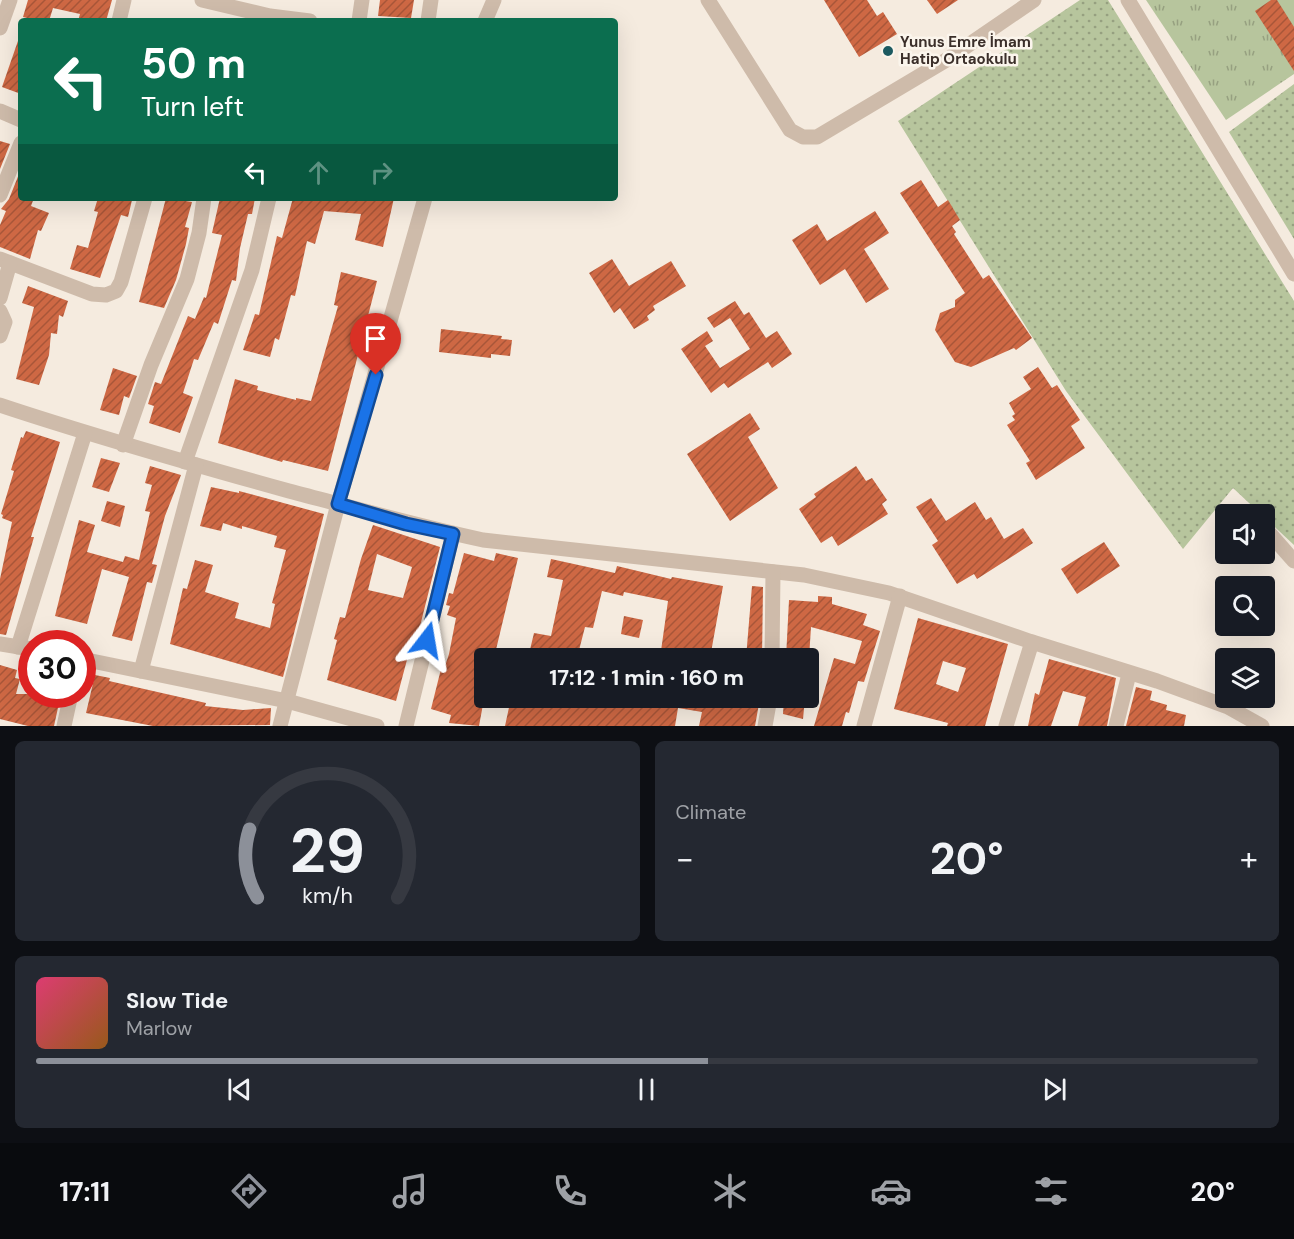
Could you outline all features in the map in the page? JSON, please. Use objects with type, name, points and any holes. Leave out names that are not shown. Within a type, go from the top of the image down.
[{"type":"street","points":[[0,28],[10,0]]},
{"type":"street","points":[[120,18],[124,0]]},
{"type":"street","points":[[202,0],[295,18]]},
{"type":"street","points":[[360,18],[363,0]]},
{"type":"street","points":[[428,18],[431,0]]},
{"type":"street","points":[[486,18],[494,0]]},
{"type":"street","points":[[709,0],[790,130],[803,138],[817,137],[898,89],[948,59],[1034,0]]},
{"type":"street","points":[[1128,0],[1294,274]]},
{"type":"street","points":[[222,18],[224,3]]},
{"type":"street","points":[[0,111],[18,119]]},
{"type":"street","points":[[0,195],[18,150]]},
{"type":"street","points":[[0,298],[5,261],[92,294],[106,295],[116,291],[121,282],[144,201]]},
{"type":"street","points":[[123,444],[151,365],[187,279],[199,233],[204,201]]},
{"type":"street","points":[[141,671],[190,464],[249,280],[268,201]]},
{"type":"street","points":[[280,726],[338,504],[424,201]]},
{"type":"street","points":[[0,311],[5,322],[0,336]]},
{"type":"street","points":[[0,405],[85,434],[190,464],[406,524],[453,534],[483,540],[804,575],[900,596],[1032,642],[1206,698],[1262,726]]},
{"type":"street","points":[[30,630],[85,434]]},
{"type":"street","points":[[405,726],[453,534]]},
{"type":"street","points":[[1275,539],[1294,561]]},
{"type":"street","points":[[772,648],[773,572]]},
{"type":"street","points":[[864,726],[900,596]]},
{"type":"street","points":[[1006,726],[1032,642]]},
{"type":"street","points":[[0,644],[18,647]]},
{"type":"street","points":[[96,662],[287,701],[377,726]]},
{"type":"street","points":[[1116,726],[1129,674]]},
{"type":"street","points":[[64,726],[68,708]]},
{"type":"street","points":[[765,726],[768,708]]},
{"type":"green space","points":[[1080,0],[1108,0],[1294,301],[1294,545],[1275,527],[1275,504],[1250,504],[1233,488],[1220,504],[1215,504],[1215,510],[1183,549],[1066,391],[898,121]]},
{"type":"green space","points":[[1146,0],[1294,0],[1294,74],[1226,120]]},
{"type":"green space","points":[[1294,84],[1294,239],[1229,132]]},
{"type":"building","points":[[28,0],[112,0],[107,18],[79,18],[80,14],[53,8],[50,18],[23,17]]},
{"type":"building","points":[[380,0],[414,0],[411,18],[378,16]]},
{"type":"building","points":[[824,0],[867,0],[877,16],[883,12],[897,34],[859,57]]},
{"type":"building","points":[[927,0],[958,0],[937,14]]},
{"type":"building","points":[[1271,0],[1277,0],[1294,27],[1294,71],[1255,11]]},
{"type":"building","points":[[18,41],[18,93],[2,87]]},
{"type":"building","points":[[0,141],[10,144],[0,169]]},
{"type":"building","points":[[18,176],[18,201],[33,201],[31,206],[49,213],[41,231],[38,230],[30,259],[0,247],[0,225],[6,211],[1,209],[9,199]]},
{"type":"building","points":[[921,180],[938,207],[948,200],[960,220],[952,226],[956,232],[954,234],[983,279],[989,275],[1032,338],[1016,350],[1014,348],[971,367],[955,362],[935,330],[940,313],[955,307],[955,300],[965,293],[900,193]]},
{"type":"building","points":[[97,201],[132,201],[128,217],[121,215],[100,278],[70,269],[77,245],[88,248],[98,212],[94,211]]},
{"type":"building","points":[[165,201],[192,202],[185,227],[189,228],[186,244],[176,280],[164,308],[139,302]]},
{"type":"building","points":[[219,201],[254,201],[252,214],[248,214],[240,248],[236,281],[232,280],[218,324],[214,322],[198,360],[194,359],[183,393],[193,397],[180,433],[149,423],[154,406],[148,404],[155,382],[161,384],[188,316],[195,319],[204,297],[206,298],[222,235],[212,233]]},
{"type":"building","points":[[292,201],[393,201],[383,247],[355,240],[361,214],[324,211],[315,244],[307,241],[295,296],[291,295],[279,340],[275,338],[270,357],[243,350],[255,314],[259,315],[277,236],[282,238]]},
{"type":"building","points":[[875,211],[889,233],[864,249],[889,289],[866,303],[845,269],[820,285],[792,240],[817,224],[827,241]]},
{"type":"building","points":[[612,259],[629,286],[671,261],[686,286],[653,306],[655,310],[647,316],[649,320],[634,329],[620,308],[614,313],[589,273]]},
{"type":"building","points":[[341,272],[377,281],[328,471],[283,460],[282,462],[218,443],[235,379],[258,386],[257,390],[296,400],[296,398],[311,401],[338,306],[334,305]]},
{"type":"building","points":[[28,286],[68,301],[63,317],[59,315],[57,334],[51,333],[49,355],[39,385],[16,379],[34,307],[22,303]]},
{"type":"building","points":[[735,301],[744,315],[749,312],[766,338],[777,331],[792,354],[772,368],[768,362],[728,388],[724,383],[711,393],[681,349],[707,331],[713,341],[705,346],[720,368],[750,349],[730,318],[714,328],[707,318]]},
{"type":"building","points":[[441,329],[502,336],[501,339],[512,340],[510,356],[491,354],[491,358],[439,352]]},
{"type":"building","points":[[1038,367],[1052,388],[1057,385],[1080,420],[1071,426],[1085,448],[1036,480],[1026,463],[1030,461],[1007,425],[1015,420],[1012,416],[1015,414],[1009,403],[1031,389],[1023,377]]},
{"type":"building","points":[[113,368],[137,376],[129,398],[124,396],[119,415],[100,410]]},
{"type":"building","points":[[750,413],[760,429],[748,437],[778,488],[730,521],[687,454]]},
{"type":"building","points":[[26,431],[60,442],[31,537],[34,537],[6,635],[0,634],[0,579],[12,522],[2,518],[1,514],[14,471],[11,470],[21,437],[23,438]]},
{"type":"building","points":[[101,458],[120,463],[109,492],[92,487]]},
{"type":"building","points":[[150,466],[181,475],[165,516],[152,564],[157,565],[152,583],[147,582],[132,641],[112,636],[129,577],[102,569],[87,624],[55,616],[79,520],[95,525],[87,552],[123,562],[125,556],[139,560],[150,512],[145,511],[152,485],[145,483]]},
{"type":"building","points":[[856,466],[866,481],[872,478],[887,500],[882,504],[888,514],[838,546],[832,536],[821,543],[799,509],[816,497],[814,494]]},
{"type":"building","points":[[211,487],[239,493],[239,491],[324,514],[283,677],[170,644],[183,588],[187,589],[195,560],[213,565],[205,592],[239,603],[235,618],[270,628],[275,604],[272,603],[286,550],[274,547],[277,536],[242,526],[242,529],[223,523],[221,531],[200,526]]},
{"type":"building","points":[[931,498],[946,521],[975,502],[986,520],[991,517],[1004,539],[1023,528],[1033,543],[977,579],[974,574],[957,584],[932,545],[938,541],[916,507]]},
{"type":"building","points":[[107,501],[125,506],[120,527],[101,521]]},
{"type":"building","points":[[373,525],[440,547],[416,642],[412,641],[396,701],[327,680],[340,617],[345,618]],"holes":[[[377,554],[412,567],[403,598],[368,590]]]},
{"type":"building","points":[[1104,542],[1120,566],[1077,594],[1061,569]]},
{"type":"building","points":[[464,553],[494,561],[496,553],[518,558],[496,648],[474,648],[474,708],[482,708],[479,726],[449,723],[451,715],[431,709],[441,669],[444,669],[449,654],[456,618],[447,615],[450,606],[446,605],[449,593],[453,594]]},
{"type":"building","points":[[551,559],[615,573],[617,566],[671,579],[672,577],[723,586],[712,648],[661,648],[668,601],[624,592],[623,596],[602,591],[593,628],[585,627],[580,648],[530,648],[534,633],[551,636],[563,580],[547,577]]},
{"type":"building","points":[[752,586],[763,587],[762,648],[747,648]]},
{"type":"building","points":[[818,596],[832,597],[832,604],[867,614],[863,625],[880,631],[864,682],[858,681],[849,713],[846,712],[842,726],[814,726],[834,658],[855,664],[862,641],[811,627],[810,648],[787,648],[789,600],[818,602]]},
{"type":"building","points":[[624,616],[643,620],[639,638],[621,634]]},
{"type":"building","points":[[918,618],[1008,644],[985,726],[947,726],[948,723],[894,709]],"holes":[[[943,661],[966,668],[958,692],[936,684]]]},
{"type":"building","points":[[1049,659],[1116,678],[1107,726],[1078,726],[1086,697],[1063,691],[1051,726],[1028,726],[1035,693],[1039,695]]},
{"type":"building","points":[[0,665],[17,670],[15,678],[18,679],[16,694],[18,694],[18,708],[58,708],[54,726],[28,726],[0,719]]},
{"type":"building","points":[[96,675],[110,678],[109,681],[206,703],[205,706],[243,710],[271,708],[270,725],[153,726],[86,713],[87,708],[96,708]]},
{"type":"building","points":[[1136,687],[1152,691],[1150,700],[1167,705],[1166,710],[1186,715],[1184,726],[1126,726]]},
{"type":"building","points":[[509,708],[678,708],[675,726],[505,726]]},
{"type":"building","points":[[678,708],[758,708],[755,726],[699,726],[702,712]]},
{"type":"building","points":[[783,708],[804,708],[803,719],[783,714]]},
{"type":"place","name":"Yunus Emre İmam Hatip Ortaokulu","points":[[888,51]]},
{"type":"route","points":[[376,375],[338,504],[406,524],[453,534],[427,640]]}]
